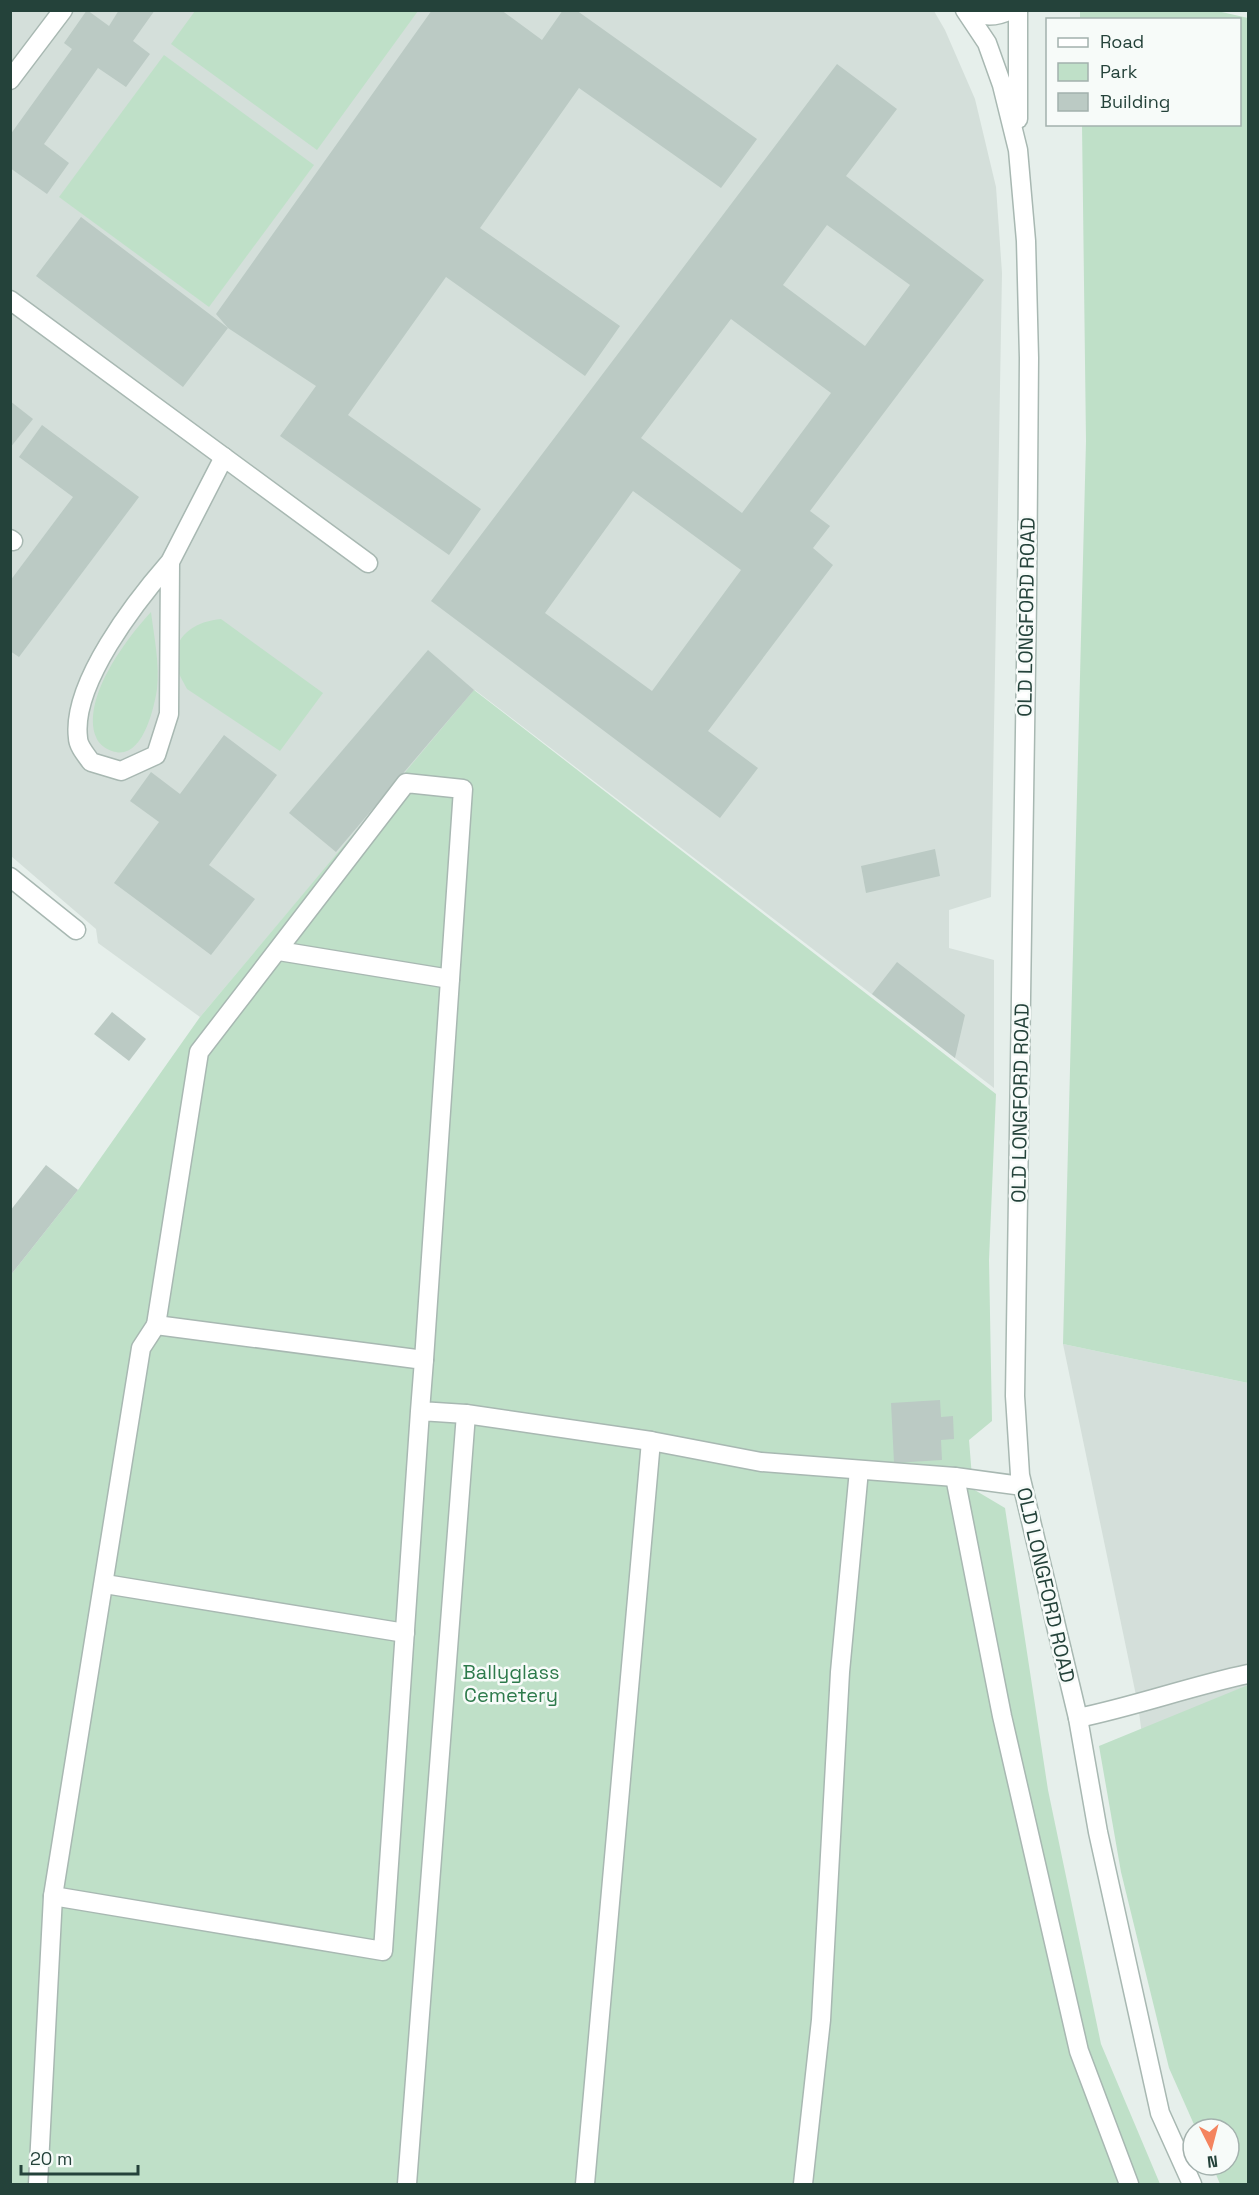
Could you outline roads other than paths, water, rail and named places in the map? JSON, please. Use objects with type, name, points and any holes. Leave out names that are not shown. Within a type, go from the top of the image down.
[{"type":"street","points":[[10,80],[63,10]]},
{"type":"street","points":[[966,10],[979,15],[993,16],[1010,10]]},
{"type":"street","name":"OLD LONGFORD ROAD","points":[[966,10],[980,30],[995,63],[1018,150],[1026,241],[1029,358],[1016,1396],[1022,1486],[1078,1718],[1098,1832],[1160,2113],[1192,2184]]},
{"type":"street","points":[[1018,10],[1018,150]]},
{"type":"street","points":[[10,300],[368,563]]},
{"type":"street","points":[[170,562],[169,714],[156,755],[121,771],[91,762],[77,740],[82,700],[95,668],[136,601],[170,562],[224,457]]},
{"type":"street","points":[[38,2184],[53,1896],[105,1584],[141,1348],[156,1325],[199,1052],[279,951],[406,783],[463,789],[383,1950],[53,1896]]},
{"type":"street","points":[[10,877],[76,930]]},
{"type":"street","points":[[279,951],[450,979]]},
{"type":"street","points":[[156,1325],[424,1360]]},
{"type":"street","points":[[420,1411],[466,1414],[651,1441],[761,1462],[955,1477],[1022,1486]]},
{"type":"street","points":[[407,2184],[466,1414]]},
{"type":"street","points":[[585,2184],[651,1441]]},
{"type":"street","points":[[803,2184],[821,2020],[840,1672],[859,1470]]},
{"type":"street","points":[[955,1477],[1002,1716],[1079,2050],[1129,2184]]},
{"type":"street","points":[[105,1584],[405,1632]]},
{"type":"street","points":[[1078,1718],[1137,1705],[1203,1683],[1248,1674]]},
{"type":"park label","name":"Ballyglass Cemetery","points":[[511,1684]]}]
